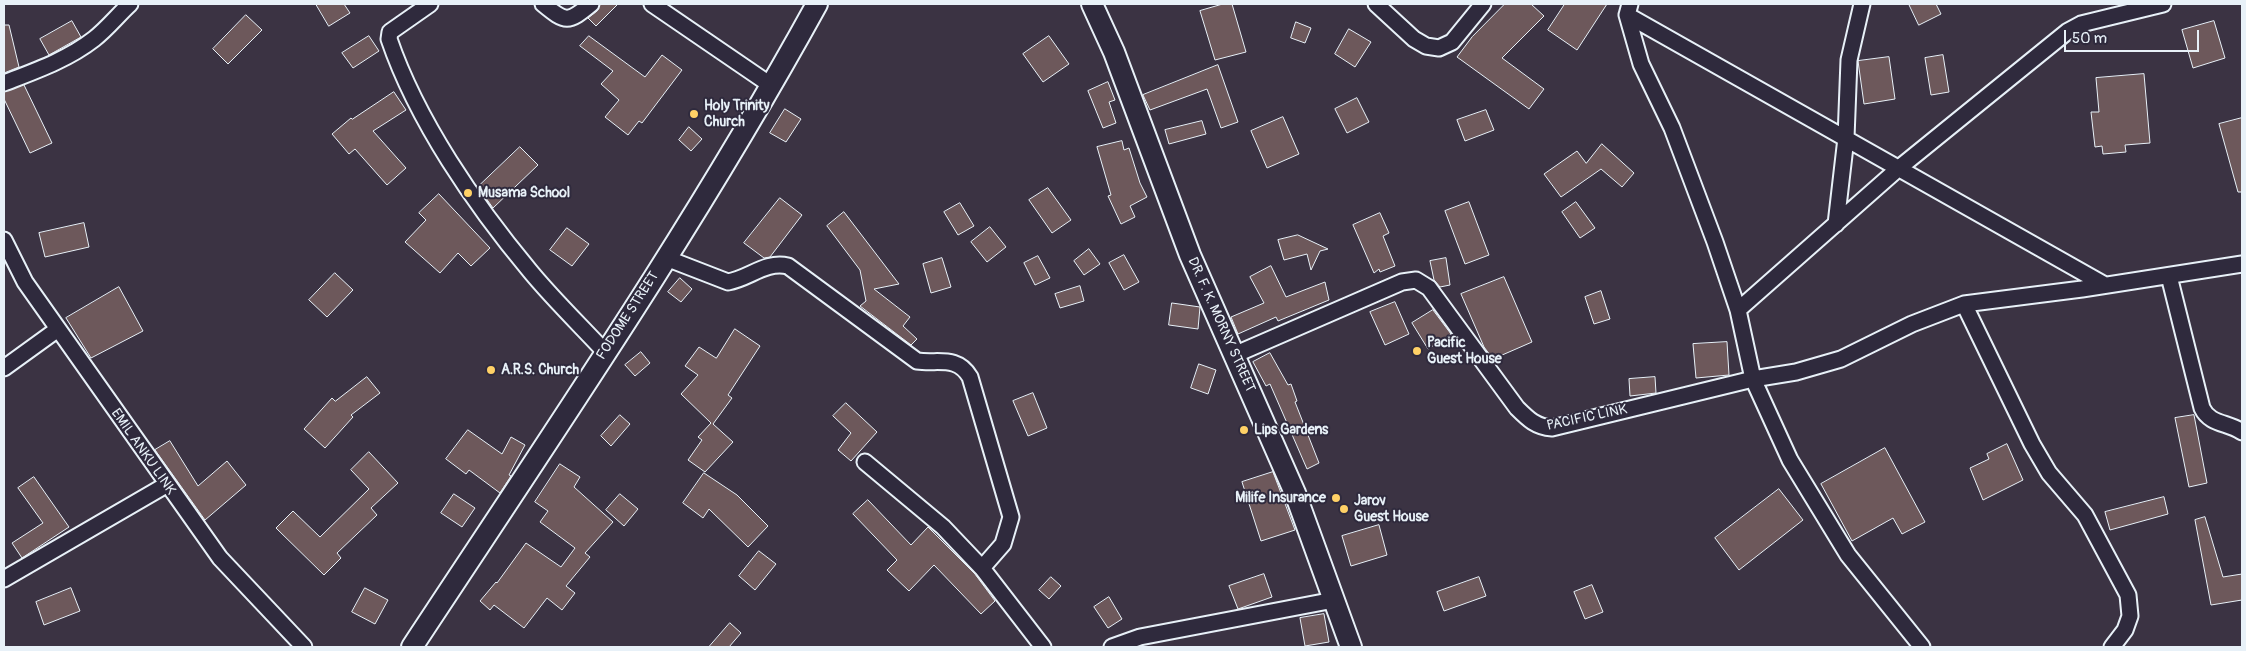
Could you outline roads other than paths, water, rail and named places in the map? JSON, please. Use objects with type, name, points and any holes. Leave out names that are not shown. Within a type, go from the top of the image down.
[{"type":"street","points":[[4,83],[44,68],[94,39],[130,4]]},
{"type":"street","points":[[430,4],[390,32],[388,40],[416,106],[482,209],[530,272],[605,352]]},
{"type":"street","points":[[543,4],[559,17],[566,20],[573,19],[591,4]]},
{"type":"street","points":[[652,4],[772,86]]},
{"type":"street","name":"FODOME STREET","points":[[412,647],[666,258],[772,86],[817,4]]},
{"type":"street","name":"DR. F. K. MORNY STREET","points":[[1093,4],[1114,52],[1190,255],[1294,493],[1351,647]]},
{"type":"street","points":[[1376,4],[1414,39],[1426,46],[1439,48],[1452,42],[1483,4]]},
{"type":"street","points":[[1836,224],[1846,138],[1848,60],[1862,4]]},
{"type":"street","points":[[1738,310],[1899,168],[2068,31],[2082,24],[2163,4]]},
{"type":"street","points":[[1628,9],[1846,138],[2105,285]]},
{"type":"street","points":[[1628,9],[1641,64],[1672,128],[1738,310],[1753,379],[1790,460],[1848,555],[1922,647]]},
{"type":"street","name":"EMIL ANKU LINK","points":[[4,240],[25,282],[166,485],[220,558],[304,647]]},
{"type":"street","points":[[666,258],[728,282],[771,264],[788,266],[916,361],[928,363],[948,361],[958,363],[965,369],[970,377],[1011,517],[1003,544],[982,568]]},
{"type":"street","points":[[1753,379],[1796,372],[1841,359],[1912,324],[1964,304],[2242,264]]},
{"type":"street","points":[[2169,276],[2202,408],[2212,420],[2235,427],[2242,432]]},
{"type":"street","name":"PACIFIC LINK","points":[[1234,355],[1402,282],[1416,280],[1429,288],[1517,408],[1540,428],[1552,428],[1753,379]]},
{"type":"street","points":[[1964,304],[2032,444],[2049,472],[2085,515],[2128,594],[2130,616],[2124,630],[2112,647]]},
{"type":"street","points":[[4,368],[58,329]]},
{"type":"street","points":[[865,462],[944,527],[982,568],[1043,647]]},
{"type":"street","points":[[4,579],[166,485]]},
{"type":"street","points":[[1112,647],[1140,637],[1334,600]]},
{"type":"place","name":"Holy Trinity Church","points":[[694,114]]},
{"type":"place","name":"Musama School","points":[[468,193]]},
{"type":"place","name":"Pacific Guest House","points":[[1417,351]]},
{"type":"place","name":"A.R.S. Church","points":[[491,370]]},
{"type":"place","name":"Lips Gardens","points":[[1244,430]]},
{"type":"place","name":"Milife Insurance","points":[[1336,498]]},
{"type":"place","name":"Jarov Guest House","points":[[1344,509]]}]
